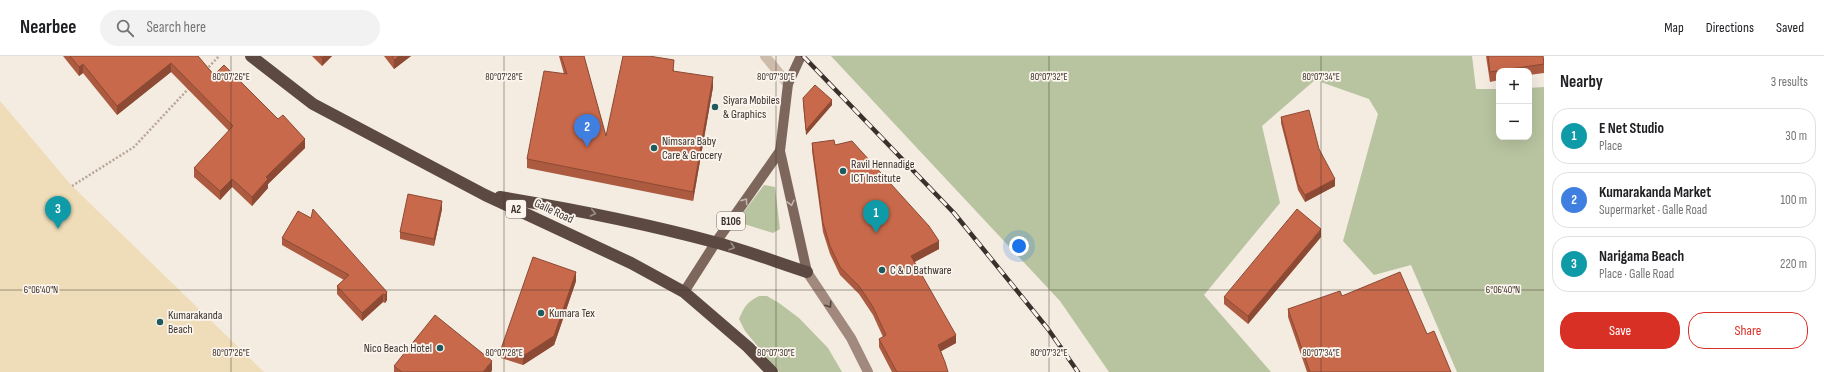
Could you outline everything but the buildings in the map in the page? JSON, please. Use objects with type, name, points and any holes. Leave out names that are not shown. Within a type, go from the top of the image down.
[{"type":"highway","name":"Galle Road","points":[[251,56],[313,104],[485,195],[631,263],[684,292],[748,347],[772,372]]},
{"type":"highway","points":[[485,195],[594,214],[716,242],[807,272]]},
{"type":"main road","name":"B106","points":[[801,56],[788,84],[780,151],[807,272],[851,338],[868,372]]},
{"type":"main road","name":"B106","points":[[684,292],[716,242],[780,151]]},
{"type":"street","points":[[765,56],[788,84]]},
{"type":"path","points":[[203,73],[219,56]]},
{"type":"path","points":[[72,186],[134,147],[193,84]]},
{"type":"green space","points":[[831,56],[1472,56],[1476,89],[1496,89],[1496,140],[1532,140],[1532,88],[1544,87],[1544,372],[1457,372],[1411,265],[1374,275],[1343,241],[1378,114],[1369,99],[1315,80],[1262,126],[1280,203],[1204,295],[1271,372],[1109,372],[1060,301]]},
{"type":"green space","points":[[764,185],[775,187],[780,229],[773,233],[741,223],[740,217]]},
{"type":"green space","points":[[759,296],[767,296],[799,318],[828,348],[842,372],[779,372],[745,331],[739,319],[746,305]]},
{"type":"sand","points":[[0,101],[72,186],[264,372],[0,372]]},
{"type":"railway","points":[[803,56],[954,213],[1048,329],[1078,372]]},
{"type":"place","name":"Siyara Mobiles & Graphics","points":[[715,107]]},
{"type":"place","name":"Kumarakanda Market","points":[[587,147]]},
{"type":"place","name":"Nimsara Baby Care & Grocery","points":[[654,148]]},
{"type":"place","name":"Ravil Hennadige ICT Institute","points":[[843,171]]},
{"type":"place","name":"Narigama Beach","points":[[58,229]]},
{"type":"place","name":"E Net Studio","points":[[876,233]]},
{"type":"place","name":"C & D Bathware","points":[[882,270]]},
{"type":"place","name":"Kumara Tex","points":[[541,313]]},
{"type":"place","name":"Kumarakanda Beach","points":[[160,322]]},
{"type":"place","name":"Nico Beach Hotel","points":[[440,348]]}]
